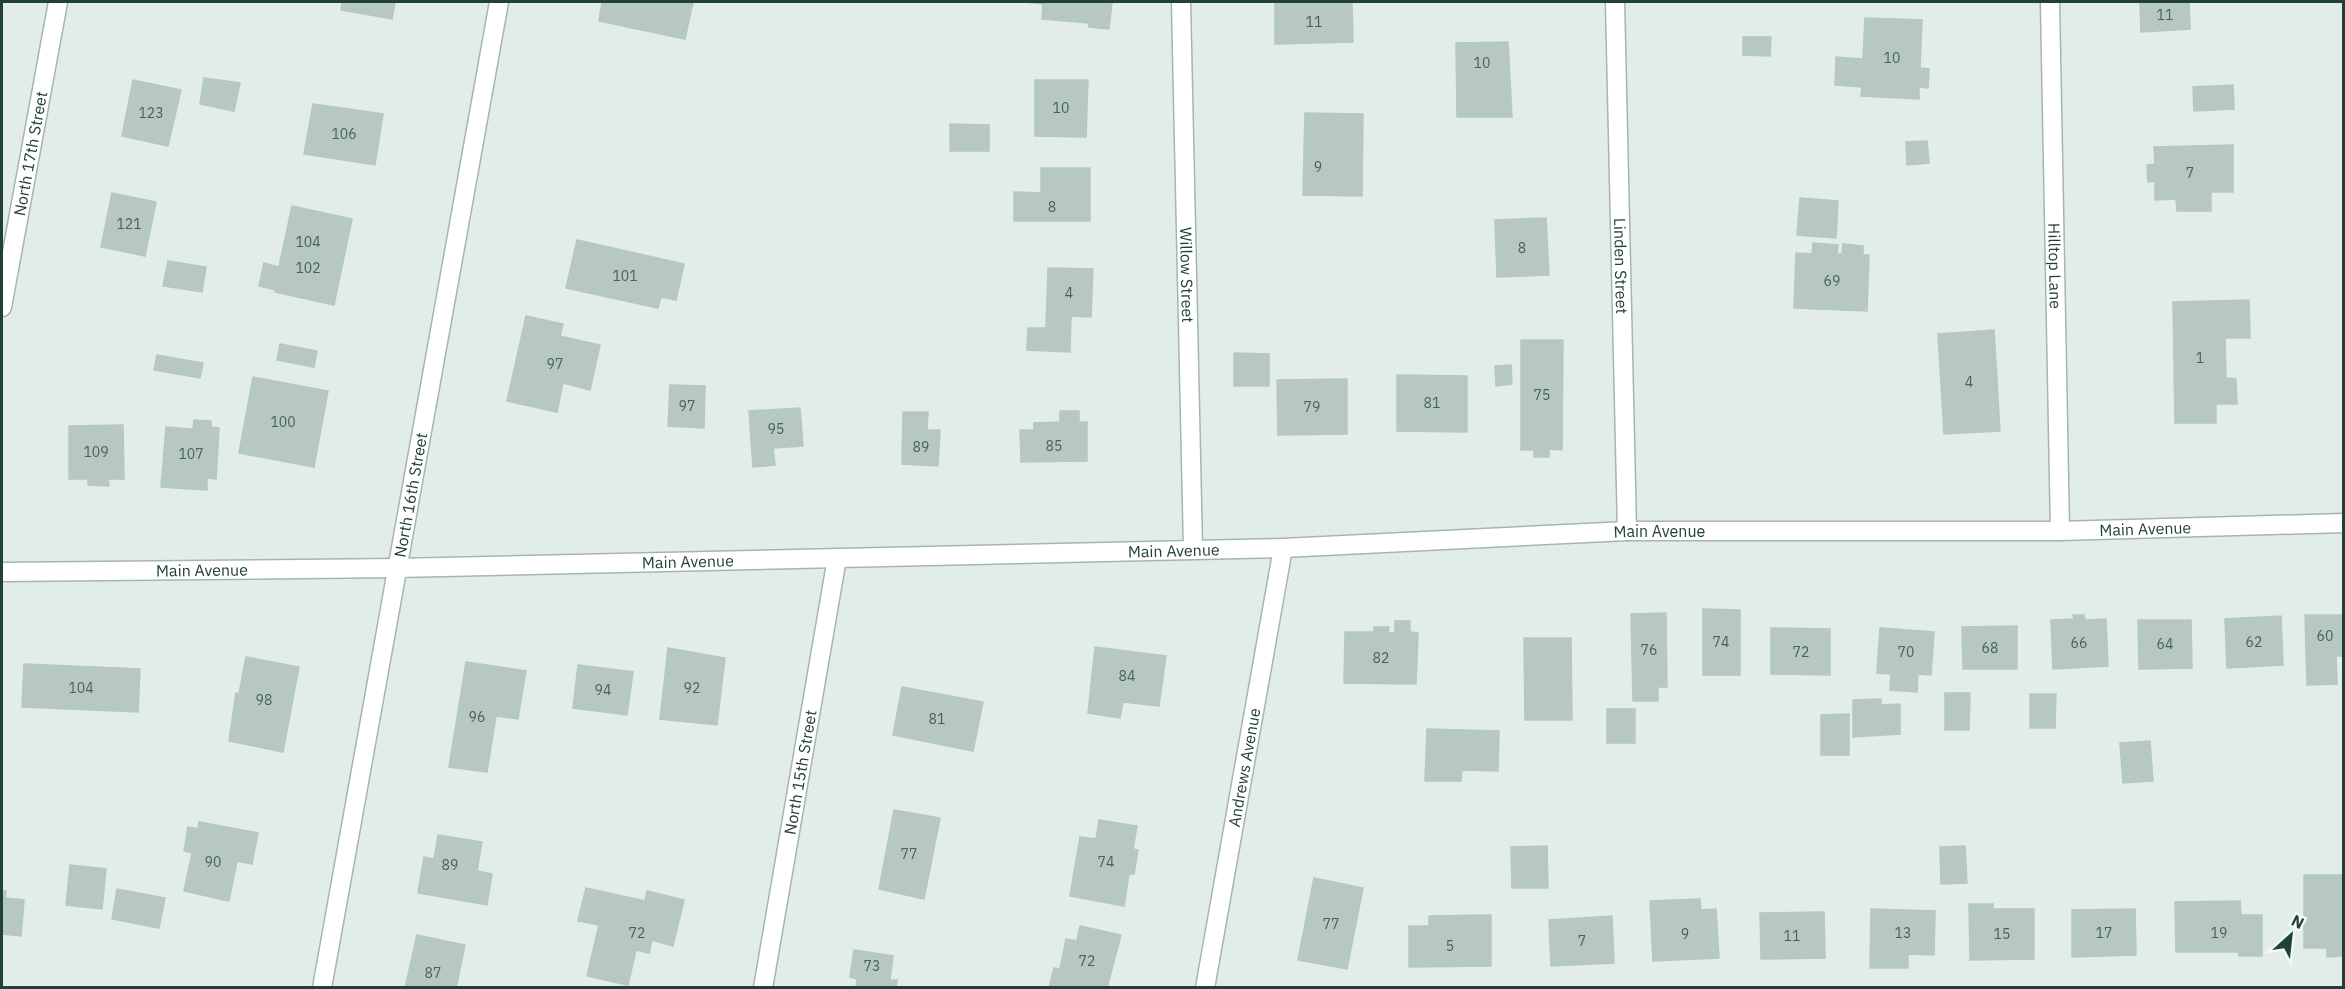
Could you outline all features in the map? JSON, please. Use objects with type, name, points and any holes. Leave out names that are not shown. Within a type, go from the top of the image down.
[{"type":"street","name":"North 17th Street","points":[[2,307],[58,2]]},
{"type":"street","name":"North 16th Street","points":[[322,987],[499,2]]},
{"type":"street","name":"Willow Street","points":[[1181,2],[1193,549]]},
{"type":"street","name":"Linden Street","points":[[1616,2],[1627,531]]},
{"type":"street","name":"Hilltop Lane","points":[[2050,2],[2060,531]]},
{"type":"street","name":"Main Avenue","points":[[2,572],[397,568],[1284,548],[1627,531],[2060,531],[2343,523]]},
{"type":"street","name":"Andrews Avenue","points":[[1205,987],[1284,548]]},
{"type":"street","name":"North 15th Street","points":[[763,987],[837,558]]},
{"type":"building","points":[[342,2],[395,2],[392,19],[341,10]]},
{"type":"building","points":[[602,2],[693,2],[685,39],[599,21]]},
{"type":"building","points":[[1025,2],[1112,2],[1109,29],[1089,27],[1089,23],[1042,19],[1043,4]]},
{"type":"building","points":[[1275,2],[1352,2],[1353,42],[1275,44]]},
{"type":"building","points":[[2140,2],[2189,2],[2190,29],[2141,32]]},
{"type":"building","points":[[1865,18],[1922,20],[1920,68],[1929,69],[1928,88],[1919,87],[1919,99],[1861,96],[1862,87],[1835,85],[1836,57],[1863,59]]},
{"type":"building","points":[[1743,37],[1771,37],[1770,56],[1743,55]]},
{"type":"building","points":[[1508,42],[1512,117],[1457,117],[1456,43]]},
{"type":"building","points":[[204,78],[240,83],[234,111],[200,104]]},
{"type":"building","points":[[133,80],[181,90],[168,146],[122,136]]},
{"type":"building","points":[[1035,80],[1088,80],[1086,137],[1035,136]]},
{"type":"building","points":[[2233,85],[2234,109],[2194,111],[2193,87]]},
{"type":"building","points":[[313,104],[383,114],[375,165],[304,154]]},
{"type":"building","points":[[1305,113],[1363,114],[1362,196],[1303,195]]},
{"type":"building","points":[[950,124],[989,125],[989,151],[950,151]]},
{"type":"building","points":[[1927,141],[1929,163],[1907,165],[1906,142]]},
{"type":"building","points":[[2233,145],[2233,192],[2211,192],[2211,211],[2177,211],[2176,199],[2155,200],[2155,181],[2148,182],[2147,165],[2155,164],[2154,147]]},
{"type":"building","points":[[1041,168],[1090,168],[1090,221],[1014,221],[1014,192],[1041,193]]},
{"type":"building","points":[[112,193],[156,202],[145,256],[101,247]]},
{"type":"building","points":[[1800,198],[1838,201],[1836,238],[1797,235]]},
{"type":"building","points":[[292,206],[352,219],[334,305],[275,292],[276,290],[259,286],[264,263],[279,267]]},
{"type":"building","points":[[1546,218],[1549,275],[1497,277],[1495,220]]},
{"type":"building","points":[[577,240],[684,264],[676,300],[661,297],[658,308],[566,288]]},
{"type":"building","points":[[1813,243],[1838,245],[1837,254],[1842,254],[1843,244],[1863,246],[1863,255],[1869,255],[1867,311],[1794,308],[1796,253],[1812,254]]},
{"type":"building","points":[[168,261],[206,267],[202,292],[163,286]]},
{"type":"building","points":[[1048,268],[1093,269],[1091,317],[1071,316],[1070,352],[1027,350],[1028,328],[1046,328]]},
{"type":"building","points":[[2249,300],[2250,338],[2225,338],[2226,378],[2236,379],[2237,404],[2216,404],[2216,423],[2175,423],[2173,302]]},
{"type":"building","points":[[526,316],[563,324],[560,336],[600,345],[590,390],[563,383],[557,412],[507,401]]},
{"type":"building","points":[[1994,330],[2000,431],[1944,434],[1938,334]]},
{"type":"building","points":[[1521,340],[1563,340],[1562,450],[1549,449],[1549,457],[1534,457],[1534,450],[1521,450]]},
{"type":"building","points":[[280,344],[317,351],[314,367],[277,360]]},
{"type":"building","points":[[1234,353],[1269,354],[1269,386],[1234,386]]},
{"type":"building","points":[[157,355],[203,363],[200,378],[154,370]]},
{"type":"building","points":[[1511,365],[1512,384],[1496,386],[1495,366]]},
{"type":"building","points":[[1397,375],[1467,376],[1467,432],[1397,431]]},
{"type":"building","points":[[253,377],[328,391],[314,467],[239,453]]},
{"type":"building","points":[[1347,379],[1347,434],[1278,435],[1277,380]]},
{"type":"building","points":[[670,385],[705,386],[704,428],[668,426]]},
{"type":"building","points":[[800,408],[803,446],[773,448],[775,465],[753,467],[749,411]]},
{"type":"building","points":[[1060,411],[1079,411],[1079,422],[1087,422],[1087,461],[1021,462],[1020,430],[1034,430],[1034,423],[1060,422]]},
{"type":"building","points":[[903,412],[928,412],[927,430],[940,430],[938,466],[902,464]]},
{"type":"building","points":[[194,420],[211,421],[211,427],[219,428],[216,479],[207,478],[207,490],[161,487],[166,427],[193,429]]},
{"type":"building","points":[[123,425],[124,479],[108,479],[109,486],[88,485],[88,479],[69,479],[69,426]]},
{"type":"building","points":[[1703,609],[1740,610],[1740,675],[1703,675]]},
{"type":"building","points":[[1666,613],[1667,687],[1658,687],[1658,701],[1633,701],[1631,614]]},
{"type":"building","points":[[2073,615],[2084,615],[2085,620],[2106,619],[2108,666],[2053,669],[2051,620],[2074,619]]},
{"type":"building","points":[[2305,615],[2344,615],[2344,656],[2336,656],[2337,684],[2307,685]]},
{"type":"building","points":[[2281,616],[2283,665],[2227,668],[2225,619]]},
{"type":"building","points":[[2138,620],[2191,620],[2192,668],[2139,669]]},
{"type":"building","points":[[1395,621],[1410,621],[1410,632],[1418,633],[1416,684],[1344,683],[1345,632],[1374,632],[1374,627],[1389,627],[1388,633],[1395,633]]},
{"type":"building","points":[[2017,626],[2017,669],[1963,669],[1962,627]]},
{"type":"building","points":[[1771,628],[1830,629],[1830,675],[1771,674]]},
{"type":"building","points":[[1880,628],[1934,632],[1931,675],[1918,674],[1917,692],[1890,690],[1891,674],[1877,673]]},
{"type":"building","points":[[1524,638],[1571,638],[1572,720],[1525,720]]},
{"type":"building","points":[[1095,647],[1166,656],[1159,706],[1123,702],[1120,718],[1088,713]]},
{"type":"building","points":[[668,648],[725,658],[717,725],[660,719]]},
{"type":"building","points":[[246,657],[299,667],[283,752],[229,741],[236,693],[239,694]]},
{"type":"building","points":[[466,662],[526,671],[518,719],[496,716],[487,772],[449,767]]},
{"type":"building","points":[[24,664],[140,669],[138,712],[22,707]]},
{"type":"building","points":[[578,665],[633,672],[627,715],[573,708]]},
{"type":"building","points":[[902,687],[983,702],[973,751],[893,735]]},
{"type":"building","points":[[1945,693],[1970,693],[1969,730],[1945,730]]},
{"type":"building","points":[[2030,694],[2056,694],[2055,728],[2030,728]]},
{"type":"building","points":[[1881,699],[1881,705],[1900,704],[1900,734],[1853,737],[1853,700]]},
{"type":"building","points":[[1607,709],[1635,709],[1635,743],[1607,743]]},
{"type":"building","points":[[1849,714],[1849,755],[1821,755],[1821,715]]},
{"type":"building","points":[[1427,729],[1499,731],[1498,771],[1462,770],[1461,781],[1425,781]]},
{"type":"building","points":[[2150,741],[2153,781],[2123,783],[2120,743]]},
{"type":"building","points":[[894,810],[940,818],[924,899],[879,889]]},
{"type":"building","points":[[1099,820],[1137,826],[1133,849],[1138,850],[1134,874],[1129,874],[1124,906],[1070,896],[1080,837],[1096,839]]},
{"type":"building","points":[[199,822],[258,833],[252,864],[237,861],[229,901],[184,891],[192,853],[184,851],[188,827],[198,829]]},
{"type":"building","points":[[438,835],[482,842],[477,871],[492,874],[487,905],[418,893],[424,857],[434,859]]},
{"type":"building","points":[[1547,846],[1548,888],[1512,888],[1511,847]]},
{"type":"building","points":[[1965,846],[1967,883],[1941,884],[1940,847]]},
{"type":"building","points":[[70,865],[106,869],[102,909],[66,905]]},
{"type":"building","points":[[2304,875],[2344,875],[2342,956],[2327,957],[2327,948],[2304,948]]},
{"type":"building","points":[[1314,878],[1363,888],[1347,969],[1298,960]]},
{"type":"building","points":[[586,888],[645,901],[647,891],[684,900],[673,946],[652,940],[649,953],[636,950],[628,985],[587,976],[599,925],[578,921]]},
{"type":"building","points":[[117,889],[165,898],[159,928],[112,919]]},
{"type":"building","points":[[2,891],[6,891],[5,898],[24,900],[21,936],[2,934]]},
{"type":"building","points":[[1700,899],[1701,910],[1716,909],[1719,958],[1653,961],[1650,901]]},
{"type":"building","points":[[2240,901],[2241,915],[2262,915],[2262,956],[2239,956],[2238,952],[2176,952],[2175,902]]},
{"type":"building","points":[[1969,904],[1993,904],[1993,909],[2034,909],[2034,959],[1970,960]]},
{"type":"building","points":[[1871,909],[1935,911],[1934,955],[1908,954],[1908,968],[1870,968]]},
{"type":"building","points":[[2135,909],[2136,955],[2072,957],[2072,910]]},
{"type":"building","points":[[1824,912],[1825,958],[1761,959],[1760,913]]},
{"type":"building","points":[[1491,915],[1491,966],[1409,967],[1409,926],[1429,926],[1429,916]]},
{"type":"building","points":[[1612,916],[1614,963],[1551,966],[1549,920]]},
{"type":"building","points":[[1080,926],[1121,935],[1107,988],[1049,988],[1054,968],[1060,969],[1066,939],[1077,941]]},
{"type":"building","points":[[417,935],[465,945],[456,988],[405,988]]},
{"type":"building","points":[[854,950],[893,956],[890,980],[897,980],[896,988],[856,988],[857,979],[850,977]]}]
